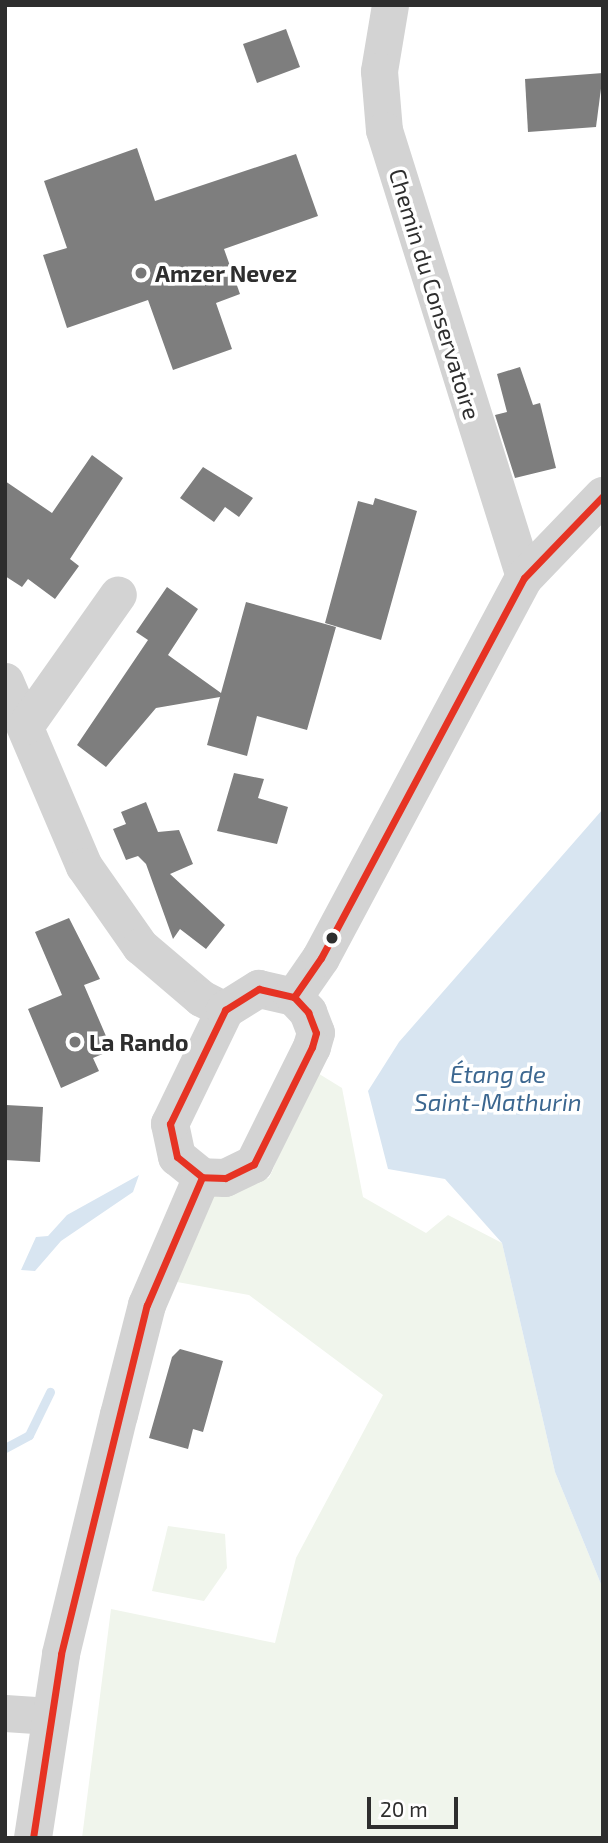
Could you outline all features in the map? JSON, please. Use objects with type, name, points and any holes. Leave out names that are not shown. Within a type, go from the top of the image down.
[{"type":"street","name":"Chemin du Conservatoire","points":[[390,5],[379,71],[384,130],[524,578]]},
{"type":"street","points":[[294,997],[321,958],[524,578],[603,496]]},
{"type":"street","points":[[25,726],[118,594]]},
{"type":"street","points":[[6,685],[83,866],[140,946],[201,998],[225,1010]]},
{"type":"street","points":[[259,989],[294,997],[316,1033],[281,1113],[254,1164],[225,1178],[202,1177],[177,1157],[170,1125],[225,1010],[259,989]]},
{"type":"street","points":[[33,1838],[50,1716],[147,1305],[202,1177]]},
{"type":"street","points":[[5,1713],[50,1716]]},
{"type":"shaded area","points":[[316,1072],[342,1088],[363,1197],[426,1233],[448,1215],[502,1243],[555,1472],[603,1589],[603,1838],[82,1838],[111,1609],[275,1643],[296,1558],[383,1395],[249,1295],[177,1282],[212,1189],[269,1178]]},
{"type":"shaded area","points":[[168,1526],[225,1534],[227,1568],[204,1601],[152,1591]]},
{"type":"water","name":"Étang de Saint-Mathurin","points":[[603,809],[603,1589],[555,1472],[502,1243],[445,1179],[388,1169],[368,1091],[399,1042]]},
{"type":"water","points":[[139,1175],[133,1192],[61,1241],[35,1271],[21,1270],[36,1237],[48,1236],[67,1215]]},
{"type":"building","points":[[286,29],[300,67],[257,83],[243,44]]},
{"type":"building","points":[[603,73],[596,127],[528,132],[525,79]]},
{"type":"building","name":"Amzer Nevez","points":[[137,148],[155,201],[296,154],[318,216],[224,249],[240,294],[216,303],[232,349],[173,370],[148,300],[67,328],[43,255],[67,248],[44,181]]},
{"type":"building","points":[[520,367],[533,405],[540,403],[556,468],[515,478],[495,415],[507,412],[497,374]]},
{"type":"building","points":[[92,455],[123,478],[70,559],[79,566],[55,599],[28,579],[22,587],[5,576],[5,481],[52,513]]},
{"type":"building","points":[[203,467],[253,498],[239,517],[225,507],[214,522],[180,498]]},
{"type":"building","points":[[375,498],[417,511],[381,640],[325,623],[358,501],[373,505]]},
{"type":"building","points":[[167,587],[198,609],[168,655],[221,693],[246,602],[336,627],[307,730],[257,716],[247,756],[207,745],[220,697],[156,708],[106,767],[77,745],[148,640],[136,632]]},
{"type":"building","points":[[234,773],[264,779],[258,798],[288,807],[277,844],[217,831]]},
{"type":"building","points":[[146,802],[158,832],[179,830],[193,864],[170,874],[225,925],[206,949],[180,929],[173,939],[146,864],[138,856],[126,860],[113,829],[126,824],[121,812]]},
{"type":"building","name":"La Rando","points":[[69,918],[100,979],[84,985],[112,1050],[93,1058],[99,1071],[61,1088],[28,1009],[62,995],[35,932]]},
{"type":"building","points":[[6,1105],[43,1107],[40,1162],[5,1160]]},
{"type":"building","points":[[180,1349],[223,1361],[203,1432],[193,1429],[188,1449],[149,1438],[172,1357]]},
{"type":"waterway","points":[[5,1448],[29,1435],[50,1392]]},
{"type":"transit line","points":[[294,997],[321,958],[524,578],[603,496]]},
{"type":"transit line","points":[[259,989],[294,997],[308,1012],[316,1033],[312,1047],[254,1164],[225,1178],[202,1177],[177,1157],[170,1124],[225,1010],[259,989]]},
{"type":"transit line","points":[[33,1838],[61,1654],[147,1305],[202,1177]]},
{"type":"place","name":"Amzer Nevez","points":[[141,273]]},
{"type":"place","name":"La Rando","points":[[75,1042]]}]
